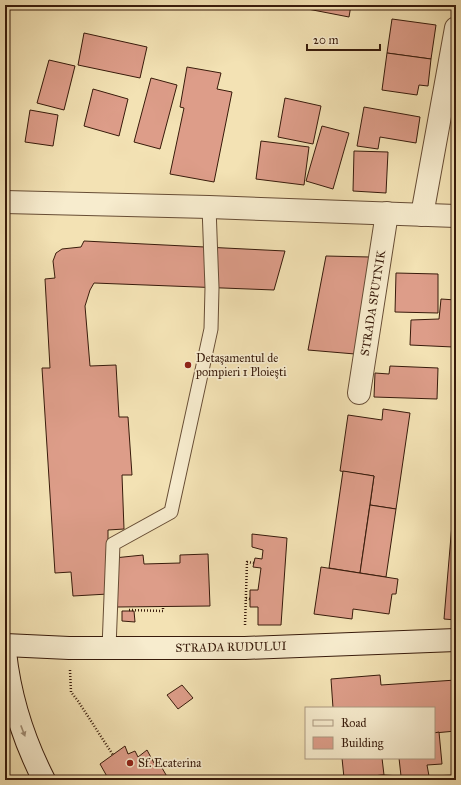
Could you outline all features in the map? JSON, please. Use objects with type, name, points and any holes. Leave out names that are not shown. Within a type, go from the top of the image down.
[{"type":"street","points":[[422,215],[456,28]]},
{"type":"street","points":[[5,202],[209,207],[456,216]]},
{"type":"street","name":"STRADA SPUTNIK","points":[[359,393],[387,214]]},
{"type":"street","name":"STRADA RUDULUI","points":[[5,645],[69,648],[245,648],[456,640]]},
{"type":"street","points":[[5,652],[8,679],[17,718],[44,780]]},
{"type":"lane","points":[[109,648],[113,544],[171,512],[211,329],[212,288],[209,207]]},
{"type":"path","points":[[245,648],[247,562],[254,563]]},
{"type":"path","points":[[110,609],[163,611],[163,607]]},
{"type":"path","points":[[69,648],[71,692],[113,755]]},
{"type":"building","points":[[287,5],[351,5],[349,17]]},
{"type":"building","points":[[392,19],[436,25],[431,59],[387,53]]},
{"type":"building","points":[[84,33],[147,47],[140,78],[78,65]]},
{"type":"building","points":[[387,53],[431,59],[428,86],[419,85],[417,95],[382,90]]},
{"type":"building","points":[[49,60],[75,66],[64,110],[37,103]]},
{"type":"building","points":[[187,67],[221,73],[217,89],[232,92],[214,182],[170,174],[184,108],[180,107]]},
{"type":"building","points":[[151,78],[177,85],[160,149],[134,142]]},
{"type":"building","points":[[93,89],[128,99],[119,136],[84,126]]},
{"type":"building","points":[[285,98],[321,106],[313,144],[278,137]]},
{"type":"building","points":[[364,107],[420,117],[416,143],[380,137],[378,149],[357,146]]},
{"type":"building","points":[[30,110],[58,115],[53,146],[25,142]]},
{"type":"building","points":[[322,126],[349,133],[333,189],[306,181]]},
{"type":"building","points":[[261,141],[309,147],[304,185],[256,179]]},
{"type":"building","points":[[354,151],[388,152],[386,193],[353,191]]},
{"type":"building","points":[[84,241],[285,251],[274,290],[94,283],[85,306],[90,366],[116,365],[119,417],[128,417],[132,475],[122,475],[124,529],[108,530],[108,594],[73,596],[71,572],[55,573],[42,368],[50,368],[45,279],[55,278],[53,261],[56,253],[62,249],[81,247]]},
{"type":"building","points":[[326,256],[370,257],[355,354],[308,350]]},
{"type":"building","points":[[396,273],[438,274],[438,313],[395,312]]},
{"type":"building","points":[[441,299],[456,300],[456,328],[453,347],[410,345],[411,320],[439,319]]},
{"type":"building","points":[[390,366],[438,368],[437,399],[374,397],[375,373],[389,374]]},
{"type":"building","points":[[383,409],[410,413],[396,509],[370,505],[374,476],[340,471],[348,415],[382,420]]},
{"type":"building","points":[[343,471],[374,476],[360,573],[329,568]]},
{"type":"building","points":[[370,505],[396,509],[386,577],[360,573]]},
{"type":"building","points":[[452,524],[456,525],[456,620],[444,619]]},
{"type":"building","points":[[252,534],[287,538],[281,625],[258,625],[258,607],[250,607],[250,590],[258,590],[261,568],[253,567],[255,558],[262,559],[263,550],[252,547]]},
{"type":"building","points":[[208,554],[210,606],[117,607],[114,558],[143,555],[144,564],[180,563],[180,555]]},
{"type":"building","points":[[321,567],[398,579],[396,594],[392,594],[389,614],[353,609],[352,619],[314,614]]},
{"type":"building","points":[[122,611],[134,611],[135,622],[122,621]]},
{"type":"building","points":[[380,675],[381,685],[456,680],[456,731],[435,733],[435,707],[333,707],[331,679]]},
{"type":"building","points":[[182,685],[193,698],[178,709],[167,695]]},
{"type":"building","points":[[439,732],[442,764],[427,765],[429,776],[456,775],[456,780],[384,780],[384,775],[401,776],[399,759],[435,759],[435,733]]},
{"type":"building","name":"Sf. Ecaterina","points":[[125,746],[128,754],[135,751],[138,757],[147,750],[154,763],[158,761],[169,780],[109,780],[100,764]]},
{"type":"building","points":[[342,759],[382,759],[384,775],[344,778]]},
{"type":"building","points":[[384,775],[384,780],[344,780],[344,778]]},
{"type":"place","name":"Detaşamentul de pompieri 1 Ploieşti","points":[[188,365]]},
{"type":"place","name":"Sf. Ecaterina","points":[[130,763]]}]
